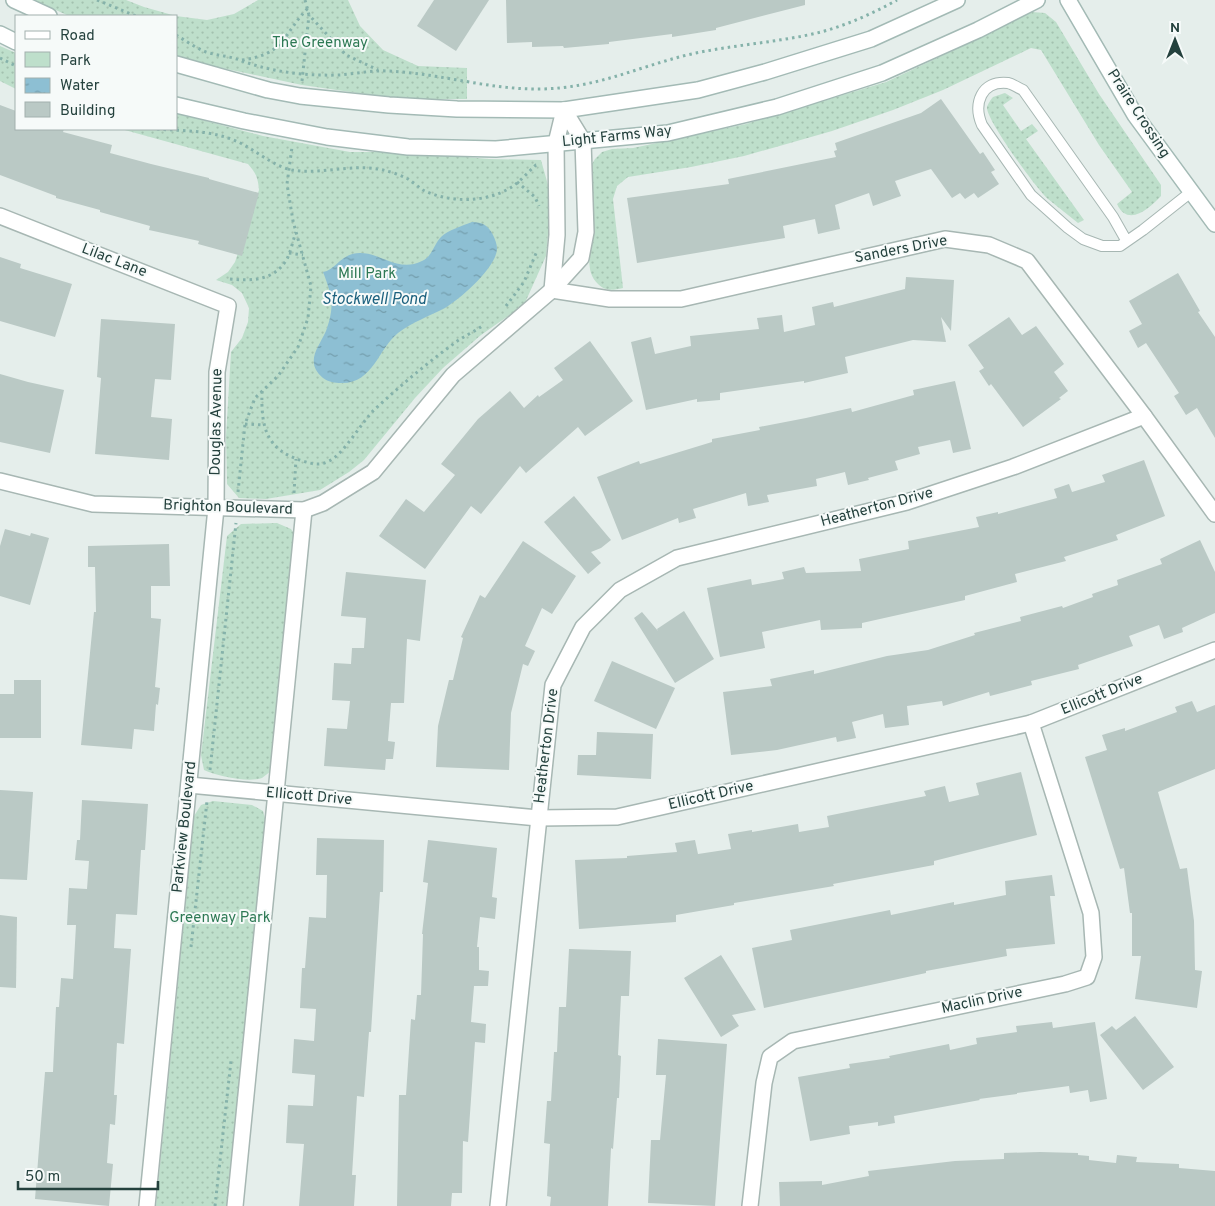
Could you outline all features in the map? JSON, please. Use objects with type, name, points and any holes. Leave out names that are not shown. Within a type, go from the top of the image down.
[{"type":"street","points":[[14,0],[47,15]]},
{"type":"street","points":[[178,65],[268,90],[300,96],[389,105],[457,109],[564,110],[698,90],[765,72],[871,39],[957,0]]},
{"type":"street","name":"Light Farms Way","points":[[178,105],[244,121],[327,137],[408,147],[496,149],[668,133],[777,107],[882,73],[978,30],[1036,0]]},
{"type":"street","name":"Praire Crossing","points":[[1068,0],[1135,114],[1215,224]]},
{"type":"street","points":[[0,34],[15,42]]},
{"type":"street","points":[[552,290],[557,235],[556,143],[564,110]]},
{"type":"street","name":"Brighton Boulevard","points":[[0,481],[93,504],[304,510],[323,503],[373,472],[453,375],[552,290],[581,258],[586,232],[583,141],[564,110]]},
{"type":"street","name":"Lilac Lane","points":[[0,216],[228,306]]},
{"type":"street","name":"Sanders Drive","points":[[552,290],[610,299],[681,299],[945,239],[989,245],[1027,261],[1215,514]]},
{"type":"street","name":"Douglas Avenue","points":[[216,508],[217,372],[228,306]]},
{"type":"street","name":"Heatherton Drive","points":[[498,1206],[553,685],[583,627],[620,590],[677,558],[907,502],[1013,467],[1144,416]]},
{"type":"street","name":"Parkview Boulevard","points":[[147,1206],[216,508]]},
{"type":"street","points":[[234,1206],[304,510]]},
{"type":"street","name":"Ellicott Drive","points":[[189,785],[538,818],[617,817],[1031,723],[1215,650]]},
{"type":"street","name":"Maclin Drive","points":[[750,1206],[764,1083],[770,1058],[793,1041],[1065,984],[1087,976],[1094,957],[1091,913],[1031,723]]},
{"type":"lane","points":[[1126,240],[1113,218],[1022,90],[1010,84],[996,83],[987,88],[981,96],[978,106],[979,118],[988,134],[1031,196],[1068,228],[1084,238],[1102,246],[1120,246],[1191,192]]},
{"type":"path","points":[[97,0],[134,15]]},
{"type":"path","points":[[300,96],[309,15],[305,0]]},
{"type":"path","points":[[178,37],[205,52],[278,71],[339,75],[378,70],[402,71],[494,86],[539,89],[570,88],[595,83],[688,55],[816,33],[847,24],[897,0]]},
{"type":"path","points":[[241,60],[259,58],[271,52],[282,43],[299,16],[308,8]]},
{"type":"path","points":[[309,15],[346,55],[378,70]]},
{"type":"path","points":[[0,58],[15,66]]},
{"type":"path","points":[[170,130],[211,133],[229,138],[289,169],[315,172],[365,167],[384,170],[408,179],[421,189],[438,197],[458,200],[495,194],[510,188],[536,165],[556,164]]},
{"type":"path","points":[[191,948],[245,424],[255,398],[278,376],[298,347],[308,318],[311,286],[296,231],[287,184],[294,131]]},
{"type":"path","points":[[517,182],[535,197],[540,210]]},
{"type":"path","points":[[230,280],[252,281],[265,278],[276,271],[289,253],[296,231]]},
{"type":"path","points":[[506,306],[524,282],[538,248]]},
{"type":"path","points":[[289,253],[303,255]]},
{"type":"path","points":[[262,390],[263,425],[272,444],[296,459],[314,464],[330,461],[342,450],[372,412],[412,375],[486,323]]},
{"type":"path","points":[[245,424],[263,425]]},
{"type":"path","points":[[294,494],[296,459]]},
{"type":"green space","points":[[34,0],[126,0],[172,15],[67,15]]},
{"type":"green space","name":"The Greenway","points":[[258,0],[348,0],[360,26],[383,50],[418,66],[467,68],[467,99],[399,99],[302,85],[208,65],[178,56],[178,16],[207,20],[234,14]]},
{"type":"green space","points":[[1032,12],[1045,13],[1056,22],[1099,94],[1161,185],[1161,196],[1139,214],[1127,215],[1117,204],[1132,192],[1099,145],[1041,50],[1031,48],[943,90],[832,131],[744,156],[628,177],[617,186],[613,199],[623,288],[613,290],[601,287],[593,278],[589,264],[593,232],[590,167],[602,152],[612,149],[633,148],[746,124],[886,82]]},
{"type":"green space","points":[[0,46],[15,53],[15,88],[0,81]]},
{"type":"green space","points":[[1005,93],[1013,98],[1003,105],[1021,131],[1032,124],[1038,131],[1026,139],[1084,220],[1078,223],[1042,193],[1023,169],[994,125],[987,107],[993,97]]},
{"type":"green space","name":"Mill Park","points":[[178,114],[263,136],[350,152],[409,152],[489,159],[541,160],[548,185],[549,223],[546,256],[524,305],[481,335],[443,368],[415,398],[364,460],[349,472],[320,490],[266,499],[239,498],[227,484],[226,436],[231,352],[242,338],[248,322],[249,308],[242,293],[232,285],[216,280],[228,272],[235,262],[259,190],[256,176],[248,164],[125,130],[178,130]]},
{"type":"green space","points":[[277,523],[291,529],[297,538],[271,771],[262,778],[249,780],[233,778],[204,770],[201,755],[227,536],[241,524]]},
{"type":"green space","name":"Greenway Park","points":[[213,801],[252,805],[263,811],[266,822],[228,1206],[156,1206],[194,816],[201,805]]},
{"type":"water","name":"Stockwell Pond","points":[[472,222],[482,223],[487,226],[496,242],[495,257],[484,274],[459,298],[445,308],[415,322],[398,333],[368,372],[361,378],[352,382],[341,383],[323,378],[314,366],[314,360],[330,320],[331,312],[331,297],[323,272],[328,271],[343,258],[360,253],[405,265],[422,261],[428,257],[444,235],[455,228]]},
{"type":"building","points":[[434,0],[489,0],[456,51],[417,26]]},
{"type":"building","points":[[506,0],[805,0],[805,5],[716,28],[716,30],[672,37],[672,34],[609,42],[609,44],[564,48],[563,46],[532,47],[532,42],[507,43]]},
{"type":"building","points":[[941,99],[980,154],[983,152],[995,170],[991,172],[999,184],[978,198],[974,193],[965,199],[960,193],[952,198],[931,169],[895,181],[901,196],[873,206],[869,193],[835,205],[840,229],[818,234],[815,219],[783,226],[785,238],[637,263],[627,198],[729,184],[728,179],[836,157],[834,151],[837,150],[835,143],[921,113]]},
{"type":"building","points":[[0,105],[15,111],[15,130],[64,130],[63,132],[112,145],[110,153],[209,178],[259,193],[242,256],[198,244],[199,241],[149,230],[150,226],[56,198],[56,196],[0,175]]},
{"type":"building","points":[[0,257],[21,264],[20,268],[72,284],[55,337],[0,321]]},
{"type":"building","points":[[1178,273],[1200,311],[1198,312],[1215,337],[1215,438],[1197,408],[1186,415],[1174,396],[1179,393],[1146,343],[1138,348],[1129,331],[1142,324],[1129,301]]},
{"type":"building","points":[[906,277],[954,280],[951,331],[941,317],[946,342],[913,340],[845,357],[848,373],[804,383],[804,381],[720,393],[720,400],[697,402],[697,399],[646,410],[631,342],[651,337],[655,354],[691,346],[690,336],[759,329],[757,318],[782,315],[784,332],[815,325],[812,307],[833,302],[834,307],[905,289]]},
{"type":"building","points":[[1009,317],[1022,335],[1036,326],[1064,364],[1054,372],[1068,391],[1059,398],[1061,399],[1023,427],[991,384],[989,386],[979,371],[984,368],[968,345]]},
{"type":"building","points":[[101,319],[175,324],[171,380],[155,379],[151,417],[172,419],[169,460],[95,454],[101,378],[97,377]]},
{"type":"building","points":[[590,341],[633,401],[585,436],[578,427],[526,473],[520,466],[481,514],[471,506],[425,569],[379,536],[406,499],[424,512],[455,475],[441,464],[478,419],[510,391],[524,408],[538,395],[539,397],[563,380],[554,368]]},
{"type":"building","points":[[0,374],[64,390],[50,453],[0,442]]},
{"type":"building","points":[[955,381],[971,449],[953,453],[950,440],[918,447],[920,454],[895,461],[898,470],[868,478],[869,480],[848,485],[845,472],[816,479],[817,486],[767,495],[769,502],[748,506],[746,493],[693,509],[696,518],[679,523],[678,518],[622,540],[597,477],[639,461],[640,464],[712,442],[712,439],[760,430],[759,427],[851,408],[852,412],[914,395],[913,390]]},
{"type":"building","points":[[1144,460],[1165,516],[1116,535],[1118,540],[1064,557],[1066,561],[1015,574],[1017,582],[965,596],[965,600],[862,623],[862,628],[821,630],[820,620],[762,632],[765,648],[720,657],[707,588],[751,579],[752,585],[784,579],[782,572],[804,567],[806,573],[861,571],[859,559],[909,549],[908,541],[979,527],[976,517],[998,512],[998,514],[1057,498],[1054,489],[1069,484],[1072,492],[1105,482],[1102,475]]},
{"type":"building","points":[[574,496],[611,540],[601,548],[591,552],[601,563],[588,574],[544,522]]},
{"type":"building","points":[[5,529],[30,536],[31,533],[49,538],[30,605],[0,596],[0,546]]},
{"type":"building","points":[[1200,540],[1215,572],[1215,613],[1182,628],[1183,632],[1164,639],[1159,625],[1129,636],[1133,646],[1078,665],[1079,669],[1031,681],[1032,685],[990,696],[989,692],[943,706],[942,701],[907,706],[909,725],[885,728],[883,714],[852,722],[856,738],[837,742],[836,737],[777,750],[731,755],[723,692],[772,686],[770,679],[814,670],[814,674],[887,656],[928,650],[975,635],[974,633],[1021,621],[1020,617],[1062,606],[1063,608],[1093,597],[1092,594],[1118,585],[1117,580],[1162,564],[1160,559]]},
{"type":"building","points":[[523,541],[576,576],[552,614],[542,608],[525,646],[535,651],[528,666],[523,664],[511,713],[509,770],[436,767],[438,726],[449,680],[453,680],[463,638],[461,637],[480,595],[485,598]]},
{"type":"building","points":[[169,544],[170,586],[151,586],[151,618],[161,619],[155,687],[160,688],[158,705],[156,704],[154,731],[134,729],[132,749],[81,745],[94,612],[96,612],[95,567],[88,567],[88,546]]},
{"type":"building","points":[[346,572],[426,580],[420,641],[407,639],[404,703],[391,703],[388,741],[395,742],[393,759],[386,759],[385,770],[324,766],[327,728],[347,729],[350,701],[332,700],[334,663],[351,664],[352,648],[364,648],[366,618],[341,616]]},
{"type":"building","points":[[684,611],[714,659],[675,683],[634,618],[642,612],[658,631],[657,629]]},
{"type":"building","points":[[612,661],[675,688],[656,729],[594,701]]},
{"type":"building","points":[[14,680],[41,680],[41,738],[0,738],[0,694],[14,694]]},
{"type":"building","points":[[1192,701],[1197,712],[1215,705],[1215,769],[1158,792],[1180,869],[1187,868],[1194,921],[1195,970],[1202,971],[1197,1008],[1135,999],[1141,956],[1132,956],[1132,913],[1130,913],[1124,868],[1120,869],[1085,757],[1107,750],[1102,735],[1125,728],[1125,731],[1177,712],[1175,707]]},
{"type":"building","points":[[597,732],[653,734],[651,779],[577,775],[578,755],[596,755]]},
{"type":"building","points":[[1021,772],[1037,835],[934,861],[934,865],[833,884],[834,886],[676,915],[676,922],[579,929],[575,860],[627,858],[627,856],[677,852],[675,843],[695,840],[698,854],[731,849],[728,834],[798,824],[799,832],[829,827],[827,816],[926,796],[924,791],[945,786],[949,802],[979,795],[976,783]]},
{"type":"building","points":[[0,790],[33,792],[27,880],[0,879]]},
{"type":"building","points":[[82,800],[148,804],[145,850],[141,850],[137,915],[116,914],[114,948],[131,949],[124,1044],[117,1043],[114,1095],[117,1095],[115,1125],[110,1124],[107,1163],[113,1164],[109,1206],[35,1199],[45,1072],[53,1072],[56,1007],[59,1007],[61,978],[73,979],[76,925],[67,925],[69,888],[87,889],[89,861],[75,860],[77,840],[80,840]]},
{"type":"building","points":[[317,838],[384,840],[383,892],[380,892],[371,1032],[369,1032],[364,1097],[357,1096],[352,1175],[356,1175],[354,1206],[299,1206],[304,1144],[286,1143],[288,1105],[313,1106],[315,1075],[292,1073],[294,1039],[314,1041],[316,1009],[300,1008],[302,968],[305,968],[309,917],[326,918],[327,875],[316,875]]},
{"type":"building","points":[[428,840],[497,848],[492,897],[497,898],[495,919],[480,917],[477,947],[479,947],[479,970],[489,971],[488,986],[474,986],[471,1022],[486,1024],[485,1043],[475,1042],[468,1142],[463,1141],[462,1193],[452,1193],[451,1206],[397,1206],[399,1095],[406,1095],[411,1019],[415,1020],[417,995],[421,995],[422,934],[428,883],[423,882]]},
{"type":"building","points":[[1052,875],[1055,896],[1050,896],[1055,944],[1006,949],[1007,956],[926,971],[926,973],[764,1008],[752,948],[792,940],[790,930],[890,910],[891,915],[954,902],[954,905],[1006,895],[1005,881]]},
{"type":"building","points":[[0,915],[17,917],[16,988],[0,987]]},
{"type":"building","points":[[569,949],[631,951],[629,996],[621,996],[618,1055],[621,1056],[619,1098],[617,1098],[613,1149],[611,1148],[608,1206],[550,1206],[551,1197],[547,1196],[550,1144],[544,1143],[547,1101],[551,1101],[554,1052],[557,1052],[559,1007],[566,1007]]},
{"type":"building","points":[[721,955],[756,1010],[732,1015],[739,1026],[721,1037],[684,978]]},
{"type":"building","points":[[1135,1016],[1174,1067],[1143,1090],[1100,1035],[1112,1026],[1116,1030]]},
{"type":"building","points":[[1052,1022],[1053,1028],[1095,1022],[1107,1099],[1090,1102],[1088,1090],[1070,1093],[1069,1086],[1017,1093],[894,1116],[895,1123],[878,1126],[878,1122],[849,1126],[850,1134],[810,1141],[798,1077],[850,1068],[849,1064],[890,1058],[889,1056],[949,1044],[950,1050],[977,1044],[976,1038],[1017,1032],[1016,1026]]},
{"type":"building","points":[[658,1039],[727,1044],[715,1206],[648,1203],[651,1140],[660,1140],[666,1075],[656,1075]]},
{"type":"building","points":[[1004,1153],[1078,1153],[1078,1155],[1089,1156],[1089,1160],[1116,1163],[1117,1155],[1137,1157],[1136,1162],[1179,1164],[1179,1168],[1215,1171],[1215,1206],[780,1206],[779,1182],[822,1181],[822,1185],[869,1176],[868,1171],[955,1161],[1004,1159]]}]
